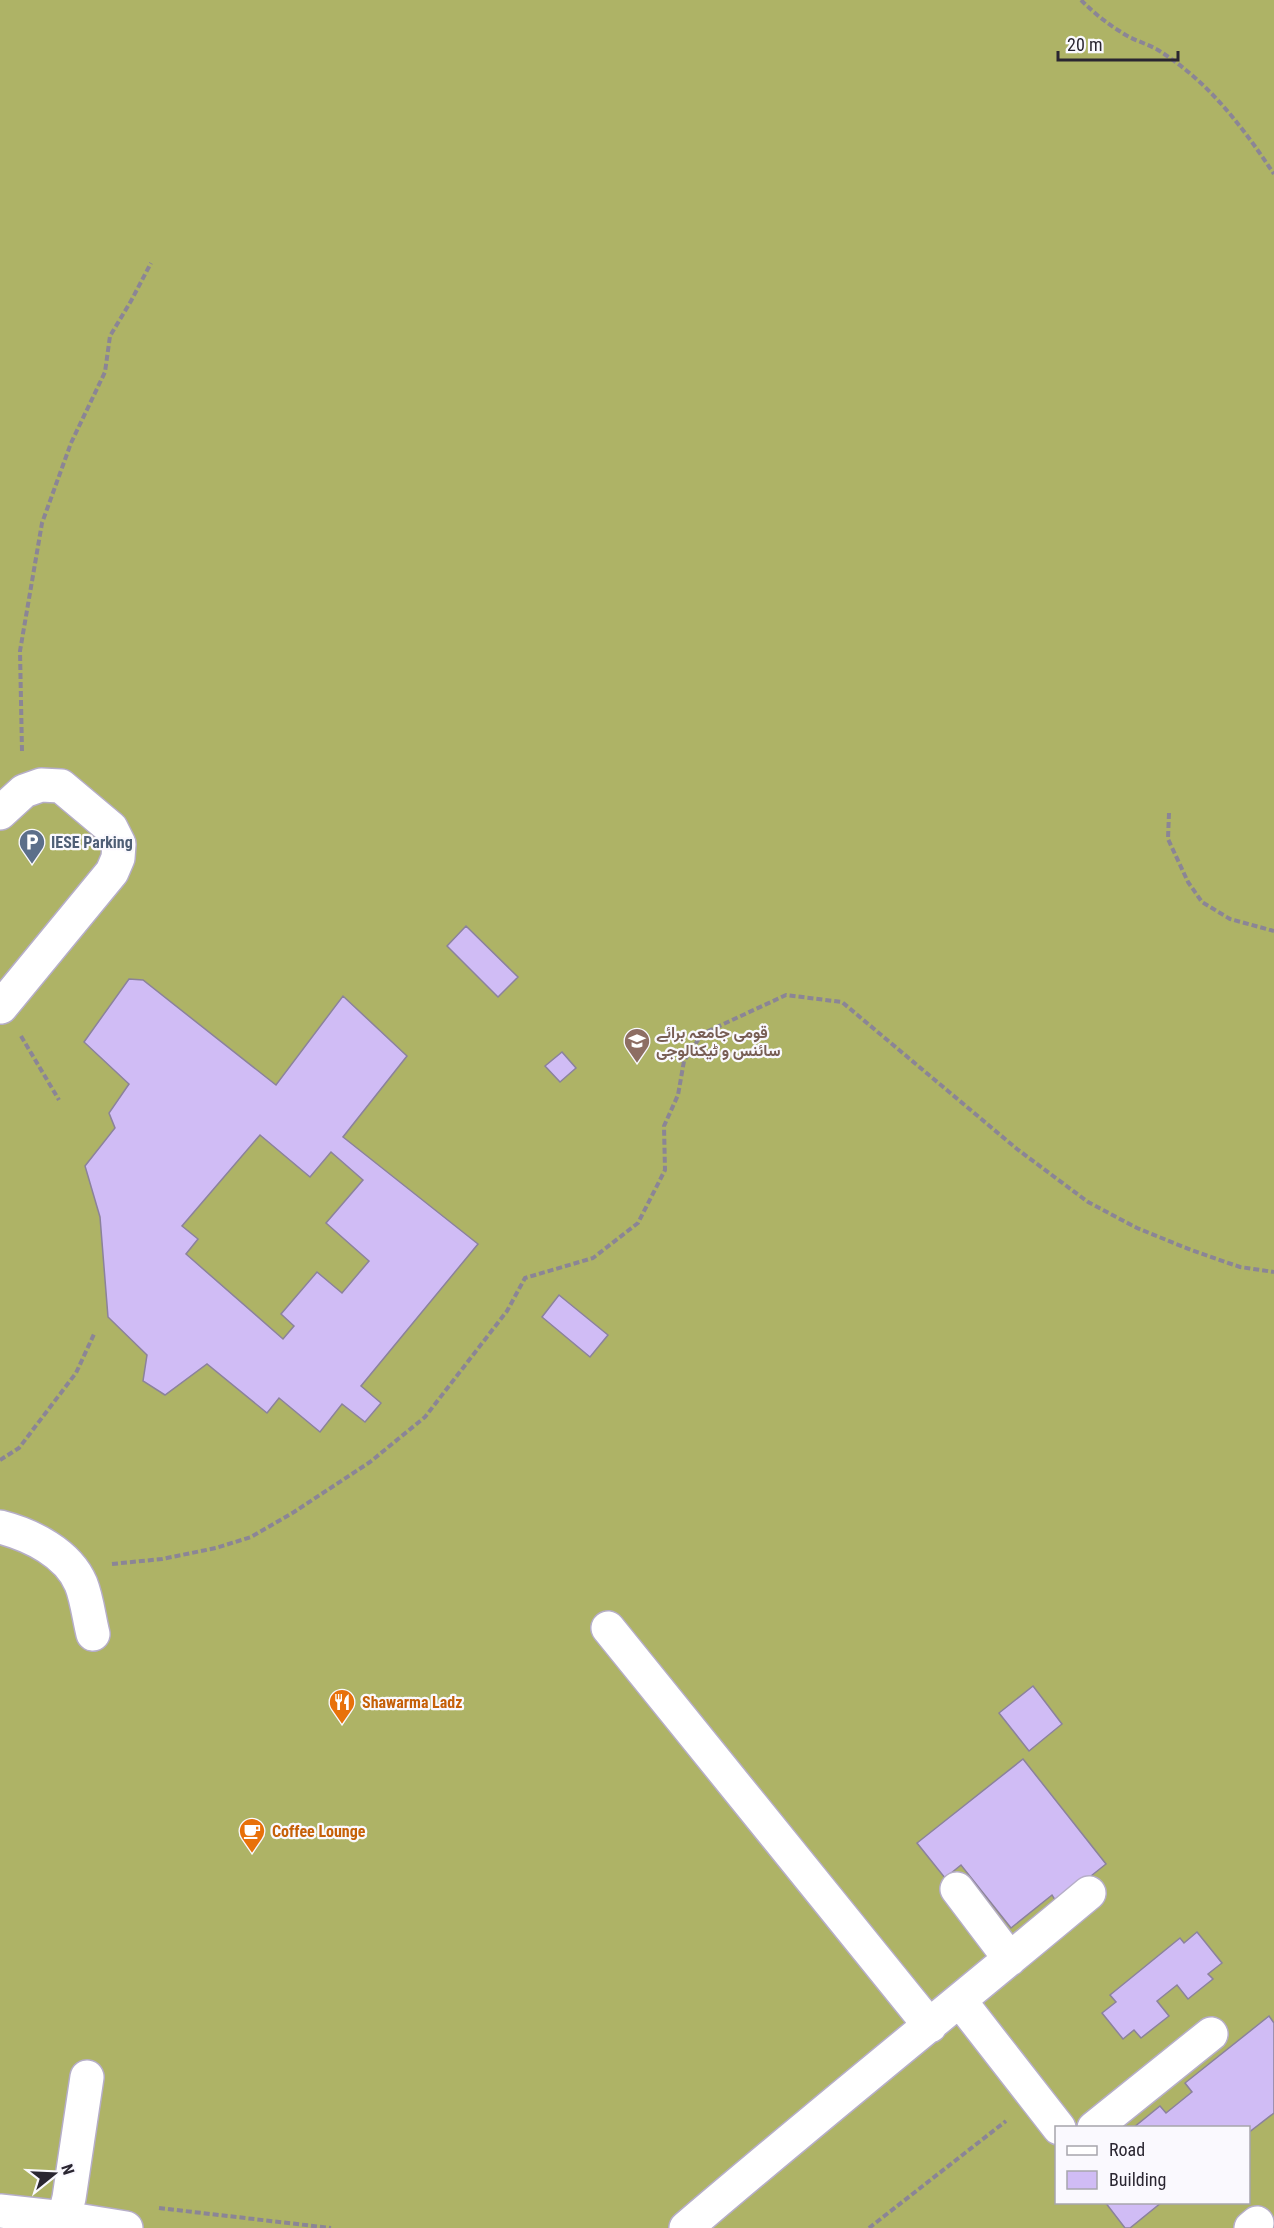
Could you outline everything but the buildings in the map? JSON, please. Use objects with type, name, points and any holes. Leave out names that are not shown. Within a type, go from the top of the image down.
[{"type":"lane","points":[[0,813],[24,790],[41,785],[61,786],[111,828],[119,844],[118,858],[112,872],[1,1006]]},
{"type":"lane","points":[[0,1527],[19,1532],[59,1554],[81,1583],[93,1634]]},
{"type":"lane","points":[[608,1628],[930,2026]]},
{"type":"lane","points":[[957,1889],[1010,1959]]},
{"type":"lane","points":[[686,2228],[812,2120],[930,2026],[1089,1893]]},
{"type":"lane","points":[[960,2001],[1058,2126]]},
{"type":"lane","points":[[1096,2126],[1211,2034]]},
{"type":"lane","points":[[64,2218],[87,2077]]},
{"type":"lane","points":[[0,2211],[126,2228]]},
{"type":"path","points":[[1081,0],[1122,33],[1157,49],[1192,74],[1225,106],[1274,174]]},
{"type":"path","points":[[24,790],[20,651],[42,523],[71,443],[105,372],[110,336],[151,263]]},
{"type":"path","points":[[1169,813],[1168,839],[1188,882],[1202,902],[1230,920],[1274,931]]},
{"type":"path","points":[[70,1568],[162,1559],[216,1548],[251,1537],[370,1462],[425,1417],[507,1311],[525,1278],[593,1258],[638,1223],[665,1170],[664,1126],[678,1095],[684,1061],[702,1034],[786,995],[842,1002],[1017,1149],[1088,1202],[1137,1228],[1191,1250],[1240,1267],[1274,1272]]},
{"type":"path","points":[[1,1006],[17,1028],[58,1100]]},
{"type":"path","points":[[0,1460],[19,1448],[76,1373],[95,1332]]},
{"type":"path","points":[[869,2228],[1035,2098]]},
{"type":"path","points":[[153,2208],[331,2228]]},
{"type":"green space","name":"قومی جامعہ برائے سائنس و ٹیکنالوجی","points":[[0,0],[1274,0],[1274,2228],[0,2228]]},
{"type":"place","name":"IESE Parking","points":[[32,865]]},
{"type":"place","name":"قومی جامعہ برائے سائنس و ٹیکنالوجی","points":[[637,1064]]},
{"type":"place","name":"Shawarma Ladz","points":[[342,1725]]},
{"type":"place","name":"Coffee Lounge","points":[[252,1854]]}]
